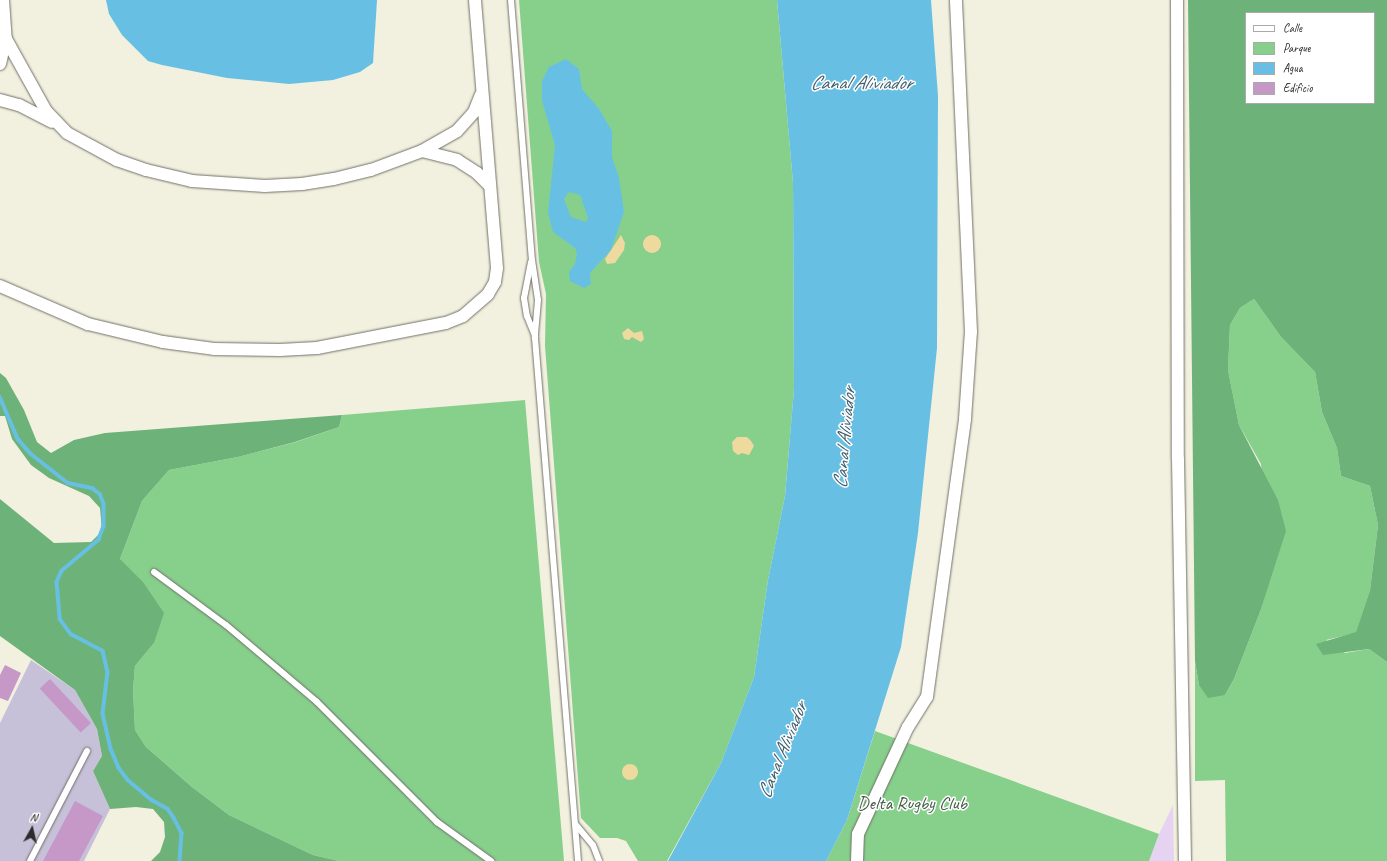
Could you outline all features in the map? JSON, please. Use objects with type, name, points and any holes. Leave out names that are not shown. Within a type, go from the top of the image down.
[{"type":"street","points":[[0,64],[6,39],[4,0]]},
{"type":"street","points":[[0,286],[88,324],[163,342],[248,350],[317,348],[349,343],[446,323],[463,316],[488,294],[494,282],[497,268],[475,0]]},
{"type":"street","points":[[857,861],[858,834],[908,727],[927,697],[965,419],[971,332],[956,0]]},
{"type":"street","points":[[1177,0],[1178,459],[1185,861]]},
{"type":"street","points":[[6,39],[39,99],[55,123]]},
{"type":"street","points":[[0,100],[19,105],[55,123],[85,144],[117,160],[146,170],[192,181],[227,184],[302,184],[334,179],[371,170],[422,151],[445,140],[468,120],[479,103],[483,90]]},
{"type":"street","points":[[422,151],[457,160],[477,173],[490,186]]},
{"type":"lane","points":[[511,0],[532,260],[538,300],[535,338],[578,861]]},
{"type":"lane","points":[[532,260],[524,298],[527,316],[535,338]]},
{"type":"lane","points":[[154,572],[226,625],[295,683],[437,822],[491,861]]},
{"type":"lane","points":[[30,861],[87,751]]},
{"type":"lane","points":[[576,826],[593,845],[599,861]]},
{"type":"shaded area","points":[[31,660],[75,690],[97,729],[102,756],[93,771],[110,809],[84,861],[0,861],[0,723]]},
{"type":"shaded area","points":[[1173,805],[1174,861],[1149,861],[1159,834]]},
{"type":"green space","points":[[519,0],[777,0],[793,183],[794,389],[785,496],[768,580],[754,677],[721,763],[667,861],[638,861],[626,841],[617,838],[600,838],[581,818],[545,346],[546,294],[539,262]]},
{"type":"green space","points":[[1188,0],[1387,0],[1387,662],[1369,649],[1323,655],[1316,644],[1356,632],[1370,590],[1378,525],[1370,486],[1341,476],[1337,448],[1322,412],[1315,372],[1281,337],[1254,299],[1240,308],[1230,325],[1228,370],[1239,425],[1278,500],[1286,531],[1260,612],[1234,679],[1225,695],[1208,698],[1199,685],[1195,661]]},
{"type":"green space","points":[[1254,299],[1281,337],[1315,372],[1322,412],[1337,448],[1341,476],[1370,486],[1378,525],[1370,590],[1356,633],[1326,640],[1345,653],[1369,649],[1387,662],[1387,861],[1226,861],[1225,780],[1195,781],[1195,661],[1199,685],[1225,695],[1234,679],[1260,612],[1270,577],[1261,464],[1239,425],[1228,370],[1230,325],[1240,308]]},
{"type":"green space","points":[[0,373],[6,378],[24,410],[37,442],[51,453],[74,440],[105,433],[342,415],[339,427],[295,442],[238,457],[169,470],[142,501],[120,559],[143,582],[164,613],[154,643],[135,666],[133,690],[135,730],[146,747],[192,787],[229,815],[313,855],[339,861],[151,861],[160,852],[165,837],[164,822],[153,809],[136,807],[110,809],[93,771],[102,756],[97,729],[75,690],[0,636],[0,499],[54,543],[91,542],[102,531],[100,508],[89,496],[49,478],[31,465],[12,439],[5,416],[0,416]]},
{"type":"green space","points":[[525,400],[564,861],[339,861],[313,855],[229,815],[192,787],[146,747],[135,730],[133,690],[135,666],[154,643],[120,559],[142,501],[169,470],[238,457],[296,442],[339,427],[342,415]]},
{"type":"green space","name":"Delta Rugby Club","points":[[875,731],[1159,834],[1149,861],[826,861],[847,820]]},
{"type":"sand","points":[[621,235],[625,243],[624,250],[615,263],[607,264],[605,259]]},
{"type":"sand","points":[[652,235],[658,238],[661,244],[658,250],[652,253],[646,250],[643,244],[646,238]]},
{"type":"sand","points":[[628,328],[634,333],[642,331],[644,339],[641,342],[632,337],[629,340],[624,339],[622,333]]},
{"type":"sand","points":[[737,437],[747,437],[751,441],[754,446],[749,455],[742,453],[738,455],[733,451],[732,442]]},
{"type":"sand","points":[[627,764],[633,764],[638,769],[636,778],[633,780],[627,780],[622,775],[622,769]]},
{"type":"water","points":[[106,0],[377,0],[373,63],[360,72],[333,80],[289,84],[227,78],[162,65],[148,61],[122,35],[109,14]]},
{"type":"water","name":"Canal Aliviador","points":[[777,0],[931,0],[938,96],[937,348],[918,533],[901,647],[847,820],[826,861],[668,861],[721,763],[754,677],[768,580],[785,496],[794,389],[793,183]]},
{"type":"water","points":[[566,59],[579,69],[582,89],[599,109],[612,131],[612,157],[619,178],[624,212],[611,250],[590,273],[591,284],[584,288],[570,281],[569,272],[575,264],[577,253],[575,248],[553,232],[548,213],[555,145],[542,101],[542,81],[549,67]],"holes":[[[569,192],[580,195],[588,218],[586,222],[571,217],[564,199]]]},
{"type":"building","points":[[5,665],[21,673],[8,701],[0,698],[0,675]]},
{"type":"building","points":[[50,679],[91,723],[81,732],[40,689]]},
{"type":"building","points":[[75,801],[103,816],[79,861],[43,861]]},
{"type":"waterway","points":[[0,397],[18,439],[30,453],[68,483],[92,488],[100,494],[104,504],[104,526],[99,540],[62,571],[57,582],[60,619],[71,634],[103,651],[108,672],[103,714],[111,749],[119,768],[128,780],[152,800],[168,809],[174,818],[182,833],[180,861]]}]
